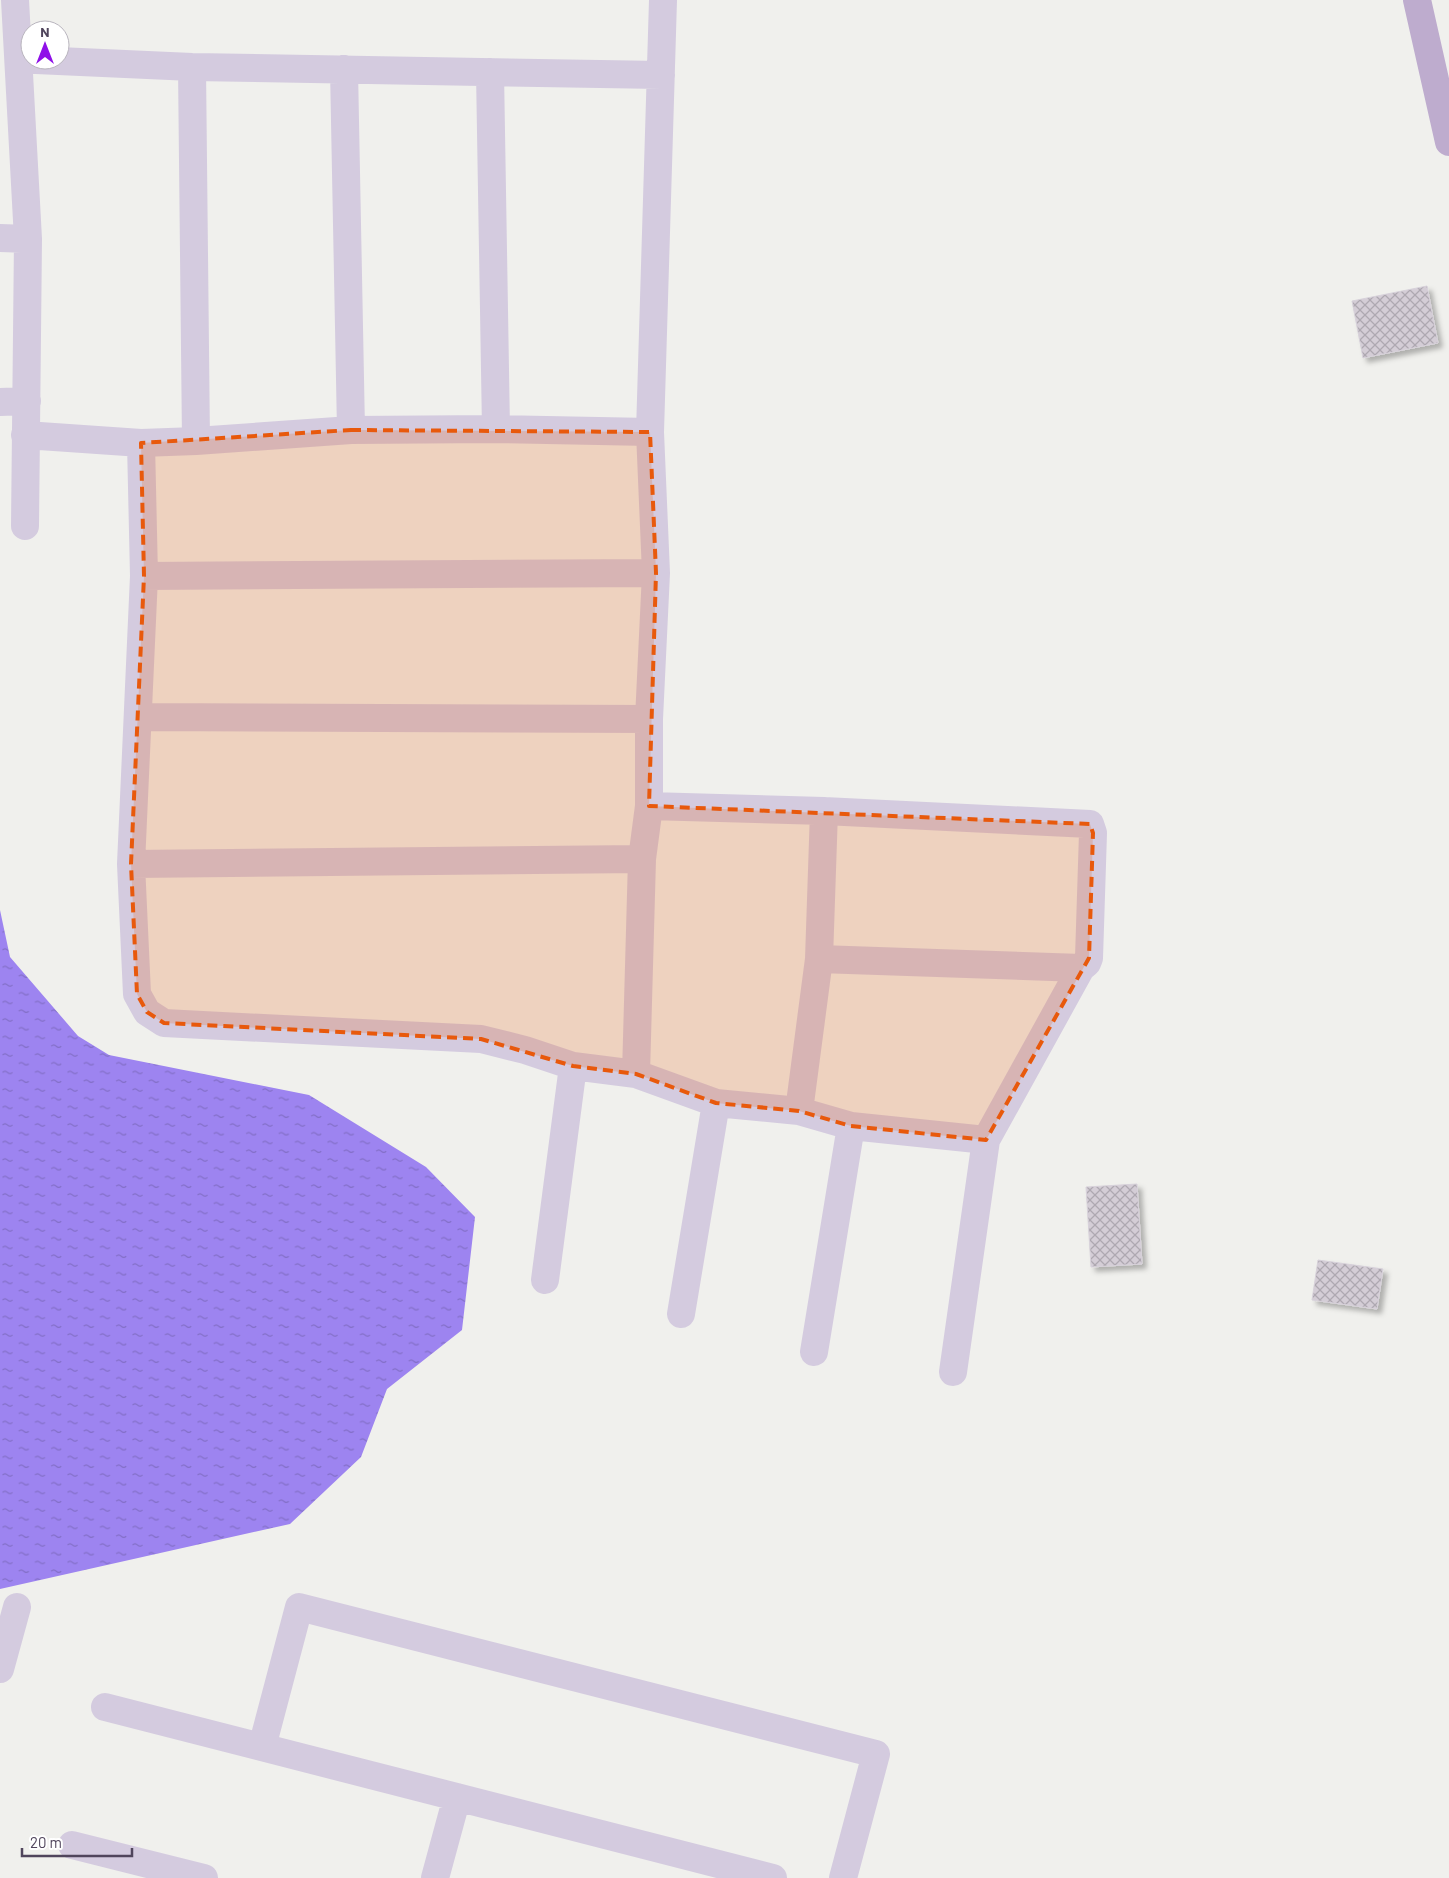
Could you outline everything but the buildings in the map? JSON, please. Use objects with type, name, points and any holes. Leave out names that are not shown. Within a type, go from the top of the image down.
[{"type":"main road","points":[[1417,0],[1449,142]]},
{"type":"street","points":[[14,0],[20,51]]},
{"type":"street","points":[[636,1074],[642,859],[649,806],[649,719],[656,573],[650,432],[663,0]]},
{"type":"street","points":[[70,61],[192,67],[661,75]]},
{"type":"street","points":[[192,67],[196,441]]},
{"type":"street","points":[[21,70],[28,239],[25,526]]},
{"type":"street","points":[[344,70],[351,430]]},
{"type":"street","points":[[490,72],[496,429]]},
{"type":"street","points":[[0,238],[28,239]]},
{"type":"street","points":[[0,402],[27,401]]},
{"type":"street","points":[[25,435],[140,442],[196,441],[351,430],[496,429],[650,432]]},
{"type":"street","points":[[140,442],[144,576],[132,864],[137,994],[147,1012],[164,1023],[481,1039],[525,1050],[573,1066],[636,1074],[716,1103],[799,1111],[851,1126],[986,1140]]},
{"type":"street","points":[[144,576],[656,573]]},
{"type":"street","points":[[139,717],[649,719]]},
{"type":"street","points":[[649,806],[824,811],[1090,824],[1093,833],[1089,958],[1087,963],[1081,968],[986,1140],[953,1372]]},
{"type":"street","points":[[799,1111],[819,958],[824,811]]},
{"type":"street","points":[[132,864],[642,859]]},
{"type":"street","points":[[819,958],[1081,968]]},
{"type":"street","points":[[545,1280],[573,1066]]},
{"type":"street","points":[[681,1314],[716,1103]]},
{"type":"street","points":[[814,1352],[851,1126]]},
{"type":"street","points":[[0,1669],[17,1607]]},
{"type":"street","points":[[262,1747],[299,1607],[876,1754],[843,1878]]},
{"type":"street","points":[[105,1707],[773,1878]]},
{"type":"street","points":[[435,1878],[457,1797]]},
{"type":"street","points":[[72,1844],[204,1878]]},
{"type":"highlighted area","points":[[351,430],[650,432],[656,573],[649,806],[1090,824],[1093,833],[1089,958],[986,1140],[851,1126],[799,1111],[716,1103],[636,1074],[573,1066],[481,1039],[164,1023],[147,1012],[137,994],[131,864],[144,576],[141,443]]},
{"type":"water","points":[[0,910],[10,957],[78,1036],[109,1055],[309,1095],[426,1167],[475,1217],[462,1330],[387,1389],[361,1457],[290,1524],[0,1589]]}]
